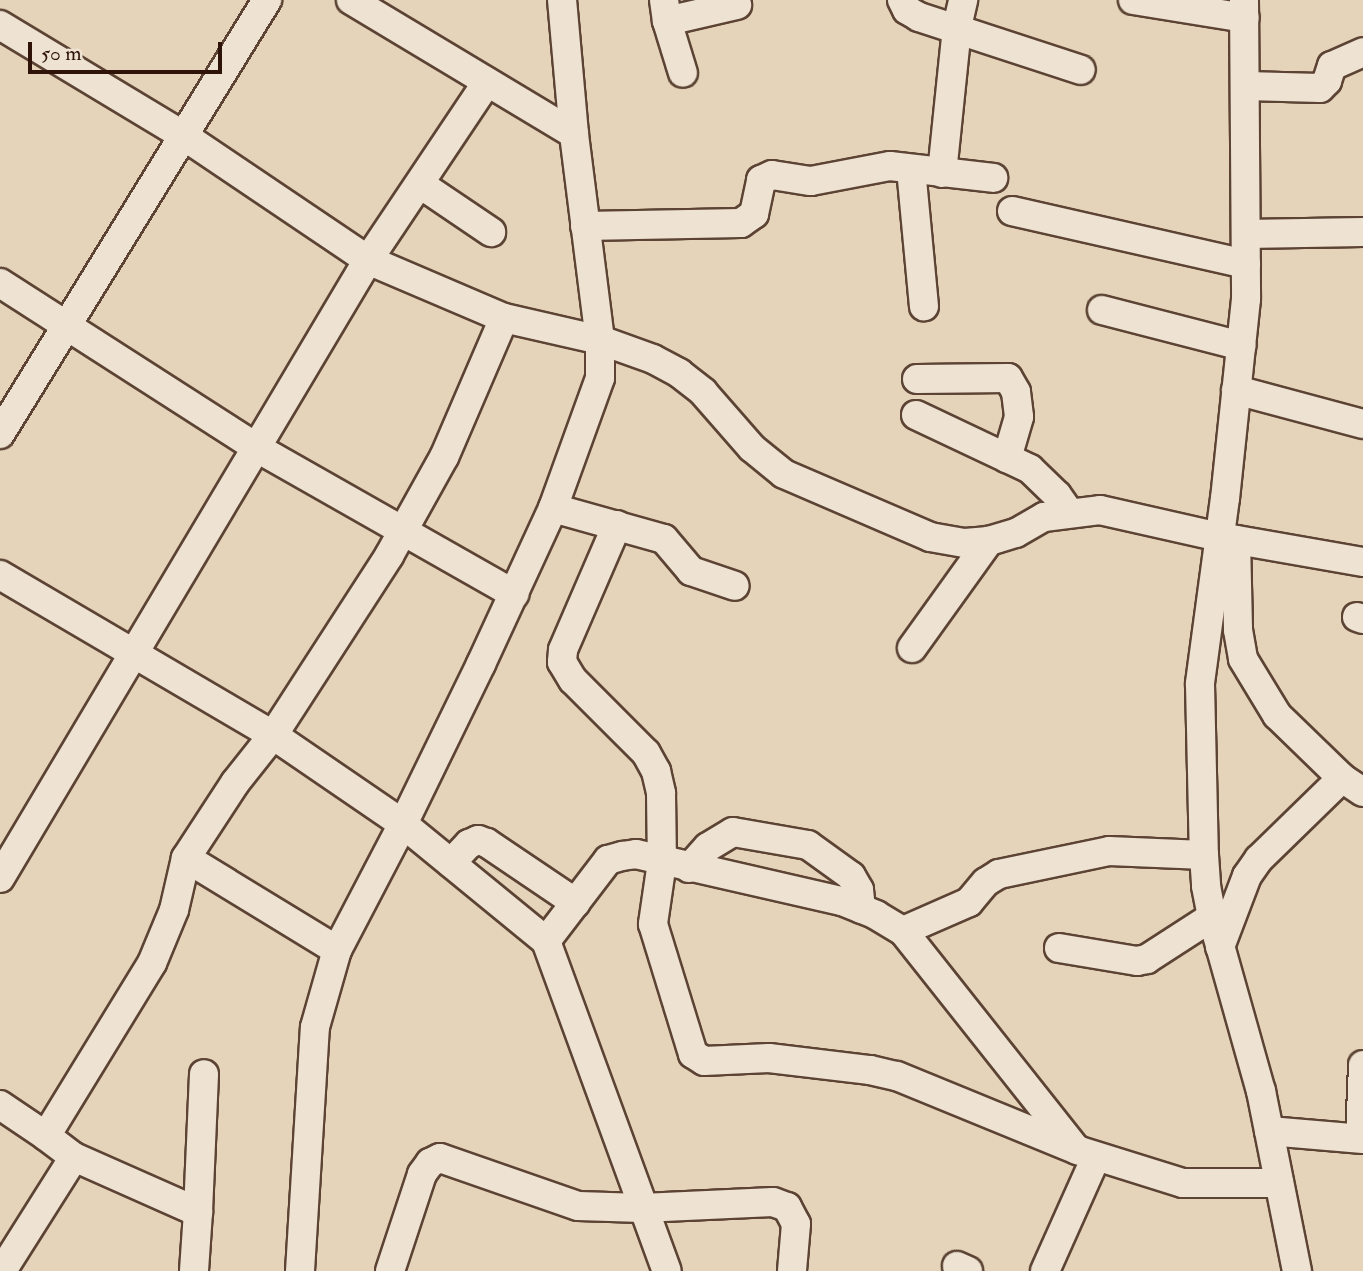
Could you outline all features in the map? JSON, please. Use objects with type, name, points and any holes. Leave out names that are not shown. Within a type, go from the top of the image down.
[{"type":"street","points":[[0,434],[267,0]]},
{"type":"street","points":[[351,0],[574,134]]},
{"type":"street","points":[[300,1271],[315,1027],[337,950],[403,824],[514,594],[553,508],[600,378],[600,340],[574,134],[562,0]]},
{"type":"street","points":[[902,0],[907,10],[919,17],[957,27],[1081,70]]},
{"type":"street","points":[[942,173],[957,27],[963,0]]},
{"type":"street","points":[[1133,0],[1244,9],[1246,264],[1228,539],[1200,684],[1204,855],[1206,887],[1212,917],[1261,1091],[1297,1271]]},
{"type":"street","points":[[683,74],[666,10],[737,5]]},
{"type":"street","points":[[0,25],[184,135],[368,260],[504,318],[600,340],[653,359],[679,373],[703,392],[752,448],[784,474],[930,537],[965,543],[989,541],[1016,533],[1044,517],[1100,510],[1228,539],[1363,562]]},
{"type":"street","points":[[1246,86],[1320,88],[1327,81],[1332,66],[1363,52]]},
{"type":"street","points":[[4,864],[134,653],[368,260],[487,82]]},
{"type":"street","points":[[585,226],[741,223],[754,214],[761,180],[772,175],[811,181],[869,169],[911,169],[993,178]]},
{"type":"street","points":[[911,169],[925,306]]},
{"type":"street","points":[[420,184],[491,232]]},
{"type":"street","points":[[1012,211],[1246,264]]},
{"type":"street","points":[[1246,234],[1363,232]]},
{"type":"street","points":[[0,283],[257,448],[402,533],[514,594]]},
{"type":"street","points":[[1102,310],[1241,346]]},
{"type":"street","points":[[46,1136],[152,963],[174,910],[186,858],[235,783],[273,735],[402,533],[444,457],[504,318]]},
{"type":"street","points":[[917,379],[1008,378],[1016,392],[1019,416],[1007,458]]},
{"type":"street","points":[[1236,390],[1363,424]]},
{"type":"street","points":[[916,415],[1030,469],[1057,495],[1069,512]]},
{"type":"street","points":[[553,508],[664,539],[691,570],[735,586]]},
{"type":"street","points":[[617,525],[563,650],[562,662],[573,680],[646,753],[656,771],[676,865]]},
{"type":"street","points":[[1220,947],[1247,876],[1259,859],[1353,785],[1277,715],[1243,659],[1228,539]]},
{"type":"street","points":[[912,648],[989,541]]},
{"type":"street","points":[[0,575],[273,735],[403,824],[546,941],[667,1271]]},
{"type":"street","points":[[862,909],[859,890],[851,876],[808,845],[733,832],[676,865],[653,906],[656,939],[687,1040],[694,1054],[704,1061],[769,1058],[884,1073],[1086,1153],[1183,1183],[1279,1183]]},
{"type":"street","points":[[451,863],[469,844],[478,840],[576,903]]},
{"type":"street","points":[[903,931],[969,902],[986,882],[999,874],[1109,852],[1204,855]]},
{"type":"street","points":[[546,941],[608,860],[636,854],[842,901],[903,931],[1086,1153]]},
{"type":"street","points":[[186,858],[337,950]]},
{"type":"street","points":[[1059,948],[1137,961],[1147,959],[1212,917]]},
{"type":"street","points":[[1269,1131],[1362,1138],[1363,1065]]},
{"type":"street","points":[[194,1271],[204,1073]]},
{"type":"street","points":[[0,1105],[74,1157],[198,1212]]},
{"type":"street","points":[[1045,1271],[1086,1153]]},
{"type":"street","points":[[2,1271],[74,1157]]},
{"type":"street","points":[[390,1271],[422,1174],[430,1163],[440,1158],[568,1204],[642,1208],[773,1202],[787,1207],[796,1224],[793,1271]]}]
